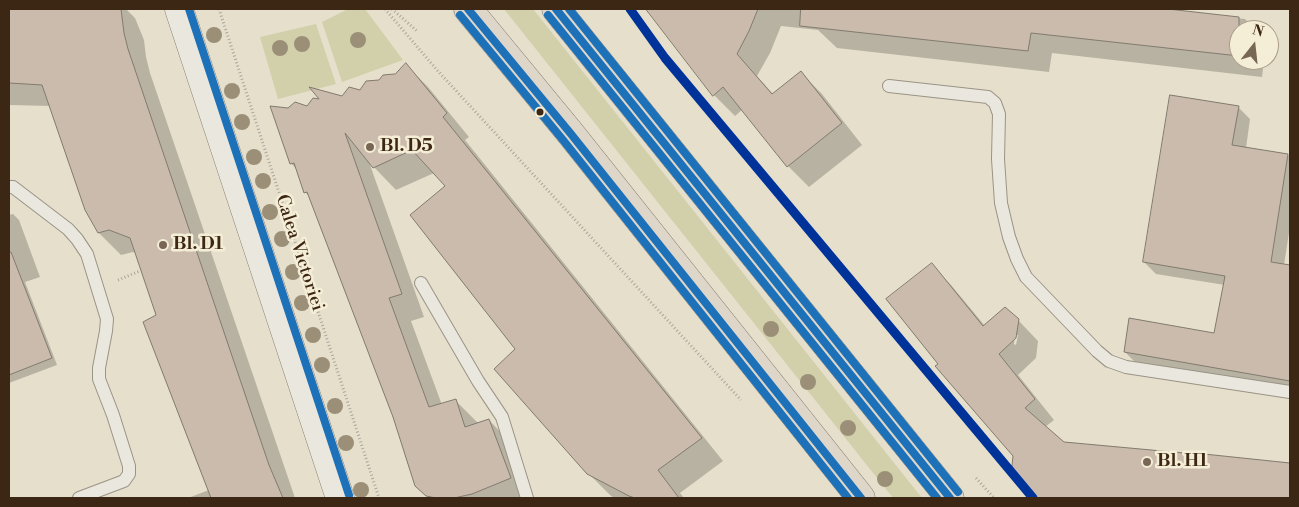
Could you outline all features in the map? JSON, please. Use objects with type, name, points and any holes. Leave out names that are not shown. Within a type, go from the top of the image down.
[{"type":"main road","points":[[179,9],[340,498]]},
{"type":"main road","points":[[468,9],[571,134],[861,498]]},
{"type":"main road","points":[[556,9],[950,498]]},
{"type":"lane","points":[[889,86],[988,97],[995,102],[999,114],[998,159],[1001,203],[1009,238],[1017,260],[1026,277],[1097,351],[1109,361],[1126,367],[1290,392]]},
{"type":"lane","points":[[9,187],[13,187],[68,228],[77,239],[87,254],[107,319],[99,378],[129,466],[129,474],[124,481],[78,498]]},
{"type":"lane","points":[[421,283],[478,381],[502,417],[527,498]]},
{"type":"path","name":"Calea Victoriei","points":[[219,9],[379,498]]},
{"type":"path","points":[[385,9],[437,70],[744,403]]},
{"type":"path","points":[[392,9],[417,31]]},
{"type":"green space","points":[[348,9],[365,9],[403,60],[342,82],[322,22]]},
{"type":"green space","points":[[504,9],[533,9],[922,498],[893,498]]},
{"type":"green space","points":[[316,24],[336,84],[278,99],[260,37]]},
{"type":"building","name":"Bl. D1","points":[[9,9],[121,9],[128,49],[269,465],[283,498],[211,498],[143,322],[156,315],[130,238],[109,230],[98,233],[85,210],[42,85],[9,83]]},
{"type":"building","points":[[646,9],[758,9],[737,54],[772,94],[801,71],[842,123],[787,167],[723,87],[713,96]]},
{"type":"building","points":[[801,9],[1168,9],[1239,17],[1239,20],[1229,20],[1229,55],[1031,33],[1028,51],[800,26]]},
{"type":"building","points":[[406,63],[447,113],[443,117],[702,438],[658,470],[679,498],[635,498],[587,474],[494,369],[515,349],[410,215],[445,186],[412,150],[373,168],[345,133],[402,294],[389,298],[429,407],[456,399],[465,427],[489,419],[511,478],[472,494],[454,498],[426,496],[415,486],[393,417],[307,192],[304,193],[294,163],[290,164],[270,106],[288,108],[295,102],[307,106],[313,98],[319,99],[309,87],[342,96],[349,87],[360,90],[366,81],[379,80],[383,75],[395,74]]},
{"type":"building","points":[[1170,95],[1239,106],[1232,145],[1288,154],[1271,262],[1290,265],[1290,381],[1124,352],[1129,318],[1214,333],[1225,276],[1143,262]]},
{"type":"building","points":[[9,252],[11,252],[52,358],[9,375]]},
{"type":"building","points":[[932,263],[983,326],[1005,307],[1019,319],[1016,338],[999,354],[1035,399],[1025,408],[1064,442],[1290,463],[1290,498],[1029,498],[1011,475],[1013,456],[935,366],[938,364],[886,299]]},
{"type":"transit line","points":[[189,9],[349,495]]},
{"type":"transit line","points":[[468,9],[571,134],[861,498]]},
{"type":"transit line","points":[[556,9],[950,498]]},
{"type":"transit line","points":[[569,9],[958,492]]},
{"type":"transit line","points":[[630,9],[665,58],[1033,498]]},
{"type":"transit line","points":[[460,15],[563,140],[848,498]]},
{"type":"transit line","points":[[548,15],[937,498]]},
{"type":"place","name":"Bl. D5","points":[[370,147]]},
{"type":"place","name":"Bl. D1","points":[[163,245]]},
{"type":"place","name":"Bl. H1","points":[[1147,462]]}]
